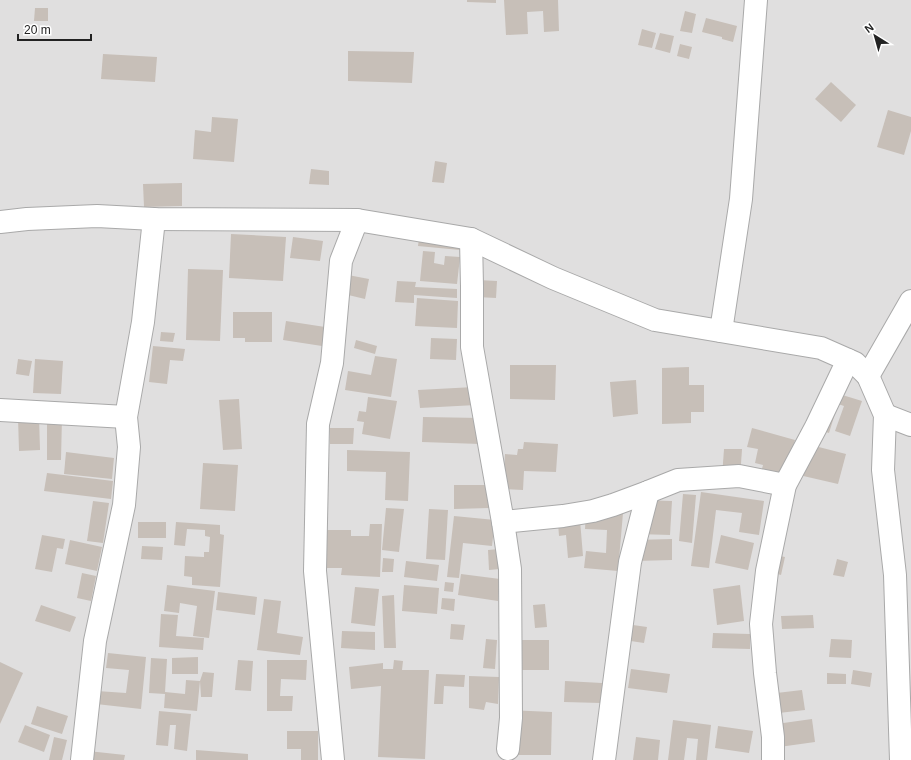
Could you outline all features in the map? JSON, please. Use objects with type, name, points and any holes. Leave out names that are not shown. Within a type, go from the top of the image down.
[{"type":"street","points":[[721,331],[741,199],[756,0]]},
{"type":"street","points":[[0,222],[27,219],[97,216],[154,219],[357,220],[470,239],[554,278],[655,320],[821,348],[855,363],[868,376],[885,416],[883,470],[903,581],[902,760]]},
{"type":"street","points":[[82,760],[95,641],[124,505],[129,447],[126,417],[144,322],[154,219]]},
{"type":"street","points":[[333,760],[315,571],[318,424],[332,363],[341,261],[357,220]]},
{"type":"street","points":[[470,239],[472,347],[510,569],[511,718],[508,749]]},
{"type":"street","points":[[868,376],[911,301]]},
{"type":"street","points":[[773,760],[773,737],[765,673],[762,624],[767,571],[785,485],[816,427],[848,360]]},
{"type":"street","points":[[0,410],[126,417]]},
{"type":"street","points":[[885,416],[911,425]]},
{"type":"street","points":[[503,522],[563,516],[613,506],[678,480],[740,476],[785,485]]},
{"type":"street","points":[[604,760],[630,562],[648,492]]},
{"type":"shaded area","points":[[0,0],[911,0],[911,760],[0,760]]},
{"type":"building","points":[[467,0],[496,0],[496,3],[467,2]]},
{"type":"building","points":[[504,0],[558,0],[559,31],[544,32],[543,11],[527,12],[528,34],[506,35]]},
{"type":"building","points":[[35,8],[48,8],[48,21],[34,21]]},
{"type":"building","points":[[685,11],[696,14],[692,33],[680,31]]},
{"type":"building","points":[[706,18],[737,26],[733,42],[722,39],[722,37],[702,32]]},
{"type":"building","points":[[642,29],[656,33],[652,48],[638,45]]},
{"type":"building","points":[[660,33],[674,36],[670,53],[655,49]]},
{"type":"building","points":[[680,44],[692,47],[689,59],[677,56]]},
{"type":"building","points":[[348,51],[414,52],[412,83],[348,81]]},
{"type":"building","points":[[103,54],[157,57],[155,82],[101,79]]},
{"type":"building","points":[[831,82],[856,105],[841,122],[815,99]]},
{"type":"building","points":[[888,110],[911,117],[911,131],[904,155],[877,147]]},
{"type":"building","points":[[212,117],[238,119],[234,162],[193,159],[195,130],[211,132]]},
{"type":"building","points":[[435,161],[447,163],[444,183],[432,182]]},
{"type":"building","points":[[311,169],[329,171],[329,185],[309,184]]},
{"type":"building","points":[[182,183],[182,206],[144,207],[143,184]]},
{"type":"building","points":[[420,229],[462,233],[460,250],[418,246]]},
{"type":"building","points":[[231,234],[286,237],[283,281],[229,278]]},
{"type":"building","points":[[293,237],[323,241],[320,261],[290,258]]},
{"type":"building","points":[[423,251],[435,252],[434,263],[444,265],[445,256],[460,257],[457,284],[420,281]]},
{"type":"building","points":[[188,269],[223,270],[220,341],[186,340]]},
{"type":"building","points":[[348,275],[369,279],[365,299],[344,294]]},
{"type":"building","points":[[478,280],[497,281],[496,298],[477,297]]},
{"type":"building","points":[[397,281],[416,282],[415,287],[457,289],[457,298],[414,295],[414,303],[395,302]]},
{"type":"building","points":[[417,298],[458,301],[457,328],[415,326]]},
{"type":"building","points":[[233,312],[272,312],[272,342],[245,342],[245,338],[233,338]]},
{"type":"building","points":[[286,321],[325,327],[322,346],[283,340]]},
{"type":"building","points":[[161,332],[175,333],[173,342],[160,341]]},
{"type":"building","points":[[431,338],[457,339],[456,360],[430,359]]},
{"type":"building","points":[[356,340],[377,346],[375,354],[354,348]]},
{"type":"building","points":[[153,346],[185,349],[183,361],[170,360],[167,384],[149,382]]},
{"type":"building","points":[[375,356],[397,359],[391,397],[345,390],[348,371],[371,375]]},
{"type":"building","points":[[18,359],[32,361],[29,376],[16,374]]},
{"type":"building","points":[[35,359],[63,361],[61,394],[33,393]]},
{"type":"building","points":[[510,365],[556,365],[555,400],[510,399]]},
{"type":"building","points":[[689,367],[689,385],[704,385],[704,412],[691,412],[691,423],[662,424],[662,368]]},
{"type":"building","points":[[636,380],[638,414],[613,417],[610,382]]},
{"type":"building","points":[[474,387],[476,405],[420,408],[418,390]]},
{"type":"building","points":[[826,390],[862,401],[850,436],[835,431],[844,406],[838,404],[829,433],[814,428]]},
{"type":"building","points":[[368,397],[397,401],[390,439],[362,434],[364,422],[357,421],[359,411],[366,412]]},
{"type":"building","points":[[239,399],[242,449],[223,450],[219,400]]},
{"type":"building","points":[[39,416],[40,450],[19,451],[18,417]]},
{"type":"building","points":[[47,417],[62,417],[61,460],[47,460]]},
{"type":"building","points":[[423,417],[481,418],[480,444],[422,442]]},
{"type":"building","points":[[330,428],[354,428],[353,444],[330,444]]},
{"type":"building","points":[[752,428],[795,440],[781,491],[758,484],[763,465],[755,463],[758,449],[747,447]]},
{"type":"building","points":[[524,442],[558,444],[556,472],[524,471],[523,490],[503,489],[505,454],[517,455],[518,449],[523,449]]},
{"type":"building","points":[[807,444],[846,454],[838,484],[799,475]]},
{"type":"building","points":[[724,449],[742,449],[740,479],[722,477]]},
{"type":"building","points":[[347,450],[410,452],[408,501],[385,500],[386,472],[347,471]]},
{"type":"building","points":[[66,452],[114,458],[112,479],[64,474]]},
{"type":"building","points":[[203,463],[238,465],[235,511],[200,509]]},
{"type":"building","points":[[47,473],[113,481],[111,499],[44,491]]},
{"type":"building","points":[[454,485],[488,485],[489,508],[454,509]]},
{"type":"building","points":[[701,492],[764,501],[759,535],[739,532],[742,513],[716,510],[709,568],[691,566]]},
{"type":"building","points":[[683,494],[696,495],[692,543],[679,541]]},
{"type":"building","points":[[640,500],[672,501],[670,535],[638,534]]},
{"type":"building","points":[[93,501],[109,503],[103,543],[87,541]]},
{"type":"building","points":[[386,508],[404,509],[399,552],[382,550]]},
{"type":"building","points":[[429,509],[448,510],[445,560],[426,559]]},
{"type":"building","points":[[586,511],[623,513],[618,571],[584,568],[586,551],[606,553],[607,530],[585,529]]},
{"type":"building","points":[[454,516],[495,520],[492,546],[463,543],[459,578],[447,577]]},
{"type":"building","points":[[580,520],[583,556],[568,558],[566,535],[559,536],[558,523]]},
{"type":"building","points":[[138,522],[166,522],[166,538],[138,538]]},
{"type":"building","points":[[176,522],[220,525],[220,534],[224,535],[220,587],[192,585],[192,577],[184,576],[185,556],[204,557],[204,552],[209,552],[210,537],[205,536],[205,530],[187,529],[185,546],[174,545]]},
{"type":"building","points":[[370,524],[382,524],[380,577],[341,575],[342,568],[325,568],[326,530],[351,530],[351,536],[369,536]]},
{"type":"building","points":[[42,535],[65,539],[63,549],[57,548],[52,572],[35,569]]},
{"type":"building","points":[[721,535],[754,543],[748,570],[715,563]]},
{"type":"building","points":[[672,539],[672,560],[635,561],[634,540]]},
{"type":"building","points":[[70,540],[102,547],[97,571],[65,564]]},
{"type":"building","points":[[142,546],[163,547],[162,560],[141,559]]},
{"type":"building","points":[[499,549],[500,569],[489,570],[488,550]]},
{"type":"building","points":[[771,554],[785,557],[781,575],[767,571]]},
{"type":"building","points":[[383,558],[394,559],[393,572],[382,572]]},
{"type":"building","points":[[837,559],[848,562],[844,577],[833,575]]},
{"type":"building","points":[[406,561],[439,565],[437,581],[404,577]]},
{"type":"building","points":[[82,573],[96,576],[91,601],[77,598]]},
{"type":"building","points":[[461,574],[500,579],[498,601],[458,595]]},
{"type":"building","points":[[445,582],[454,583],[453,592],[444,591]]},
{"type":"building","points":[[167,585],[215,591],[209,638],[193,636],[197,606],[180,603],[179,613],[164,611]]},
{"type":"building","points":[[404,585],[439,588],[437,614],[402,611]]},
{"type":"building","points":[[740,585],[744,621],[717,625],[713,589]]},
{"type":"building","points":[[355,587],[379,589],[375,626],[351,623]]},
{"type":"building","points":[[218,592],[257,597],[255,615],[216,610]]},
{"type":"building","points":[[394,595],[396,648],[384,648],[382,596]]},
{"type":"building","points":[[442,598],[455,599],[454,611],[441,609]]},
{"type":"building","points":[[264,599],[281,601],[277,633],[303,637],[300,655],[257,650]]},
{"type":"building","points":[[545,604],[547,627],[535,628],[533,605]]},
{"type":"building","points":[[41,605],[76,617],[70,632],[35,621]]},
{"type":"building","points":[[161,614],[178,615],[176,636],[204,638],[203,650],[159,647]]},
{"type":"building","points":[[813,615],[814,628],[782,629],[781,616]]},
{"type":"building","points":[[451,624],[465,625],[463,640],[450,639]]},
{"type":"building","points":[[626,624],[647,627],[644,643],[624,640]]},
{"type":"building","points":[[342,631],[375,632],[375,650],[341,648]]},
{"type":"building","points":[[713,633],[750,634],[750,649],[712,648]]},
{"type":"building","points":[[486,639],[497,640],[495,669],[483,668]]},
{"type":"building","points":[[831,639],[852,640],[851,658],[829,657]]},
{"type":"building","points":[[515,640],[549,640],[549,670],[515,670]]},
{"type":"building","points":[[108,653],[146,657],[141,709],[96,704],[97,691],[126,693],[129,670],[106,668]]},
{"type":"building","points":[[198,657],[198,674],[172,674],[172,658]]},
{"type":"building","points":[[151,658],[167,659],[165,692],[185,694],[186,680],[200,681],[197,711],[164,708],[165,694],[149,693]]},
{"type":"building","points":[[238,660],[253,661],[251,691],[235,690]]},
{"type":"building","points":[[267,660],[307,660],[306,680],[281,679],[280,696],[293,696],[292,711],[267,711]]},
{"type":"building","points":[[394,660],[403,661],[402,670],[429,670],[425,759],[378,757],[381,686],[351,689],[349,667],[383,663],[383,669],[393,669]]},
{"type":"building","points":[[0,662],[23,673],[0,724]]},
{"type":"building","points":[[631,669],[670,674],[667,693],[628,688]]},
{"type":"building","points":[[853,670],[872,673],[870,687],[851,684]]},
{"type":"building","points":[[203,672],[214,673],[212,697],[201,697],[200,681]]},
{"type":"building","points":[[827,673],[846,674],[846,684],[827,684]]},
{"type":"building","points":[[436,674],[465,675],[464,687],[444,686],[443,704],[434,704]]},
{"type":"building","points":[[469,676],[499,677],[498,704],[486,702],[484,710],[469,708]]},
{"type":"building","points":[[565,681],[602,683],[601,703],[564,702]]},
{"type":"building","points":[[802,690],[805,710],[770,714],[768,694]]},
{"type":"building","points":[[37,706],[68,716],[62,734],[31,724]]},
{"type":"building","points":[[507,710],[552,712],[551,755],[506,755]]},
{"type":"building","points":[[159,711],[191,714],[187,751],[174,749],[176,725],[170,725],[168,746],[156,745]]},
{"type":"building","points":[[812,719],[815,742],[772,748],[769,725]]},
{"type":"building","points":[[673,720],[711,725],[707,760],[696,760],[698,739],[687,738],[684,760],[668,760]]},
{"type":"building","points":[[25,725],[50,735],[44,752],[18,742]]},
{"type":"building","points":[[718,726],[753,731],[749,753],[715,748]]},
{"type":"building","points":[[287,731],[318,731],[318,760],[301,760],[301,749],[287,749]]},
{"type":"building","points":[[54,737],[67,740],[62,760],[49,760]]},
{"type":"building","points":[[636,737],[660,740],[658,760],[633,760]]},
{"type":"building","points":[[196,750],[248,754],[248,760],[196,760]]},
{"type":"building","points":[[88,751],[125,755],[124,760],[87,760]]}]
